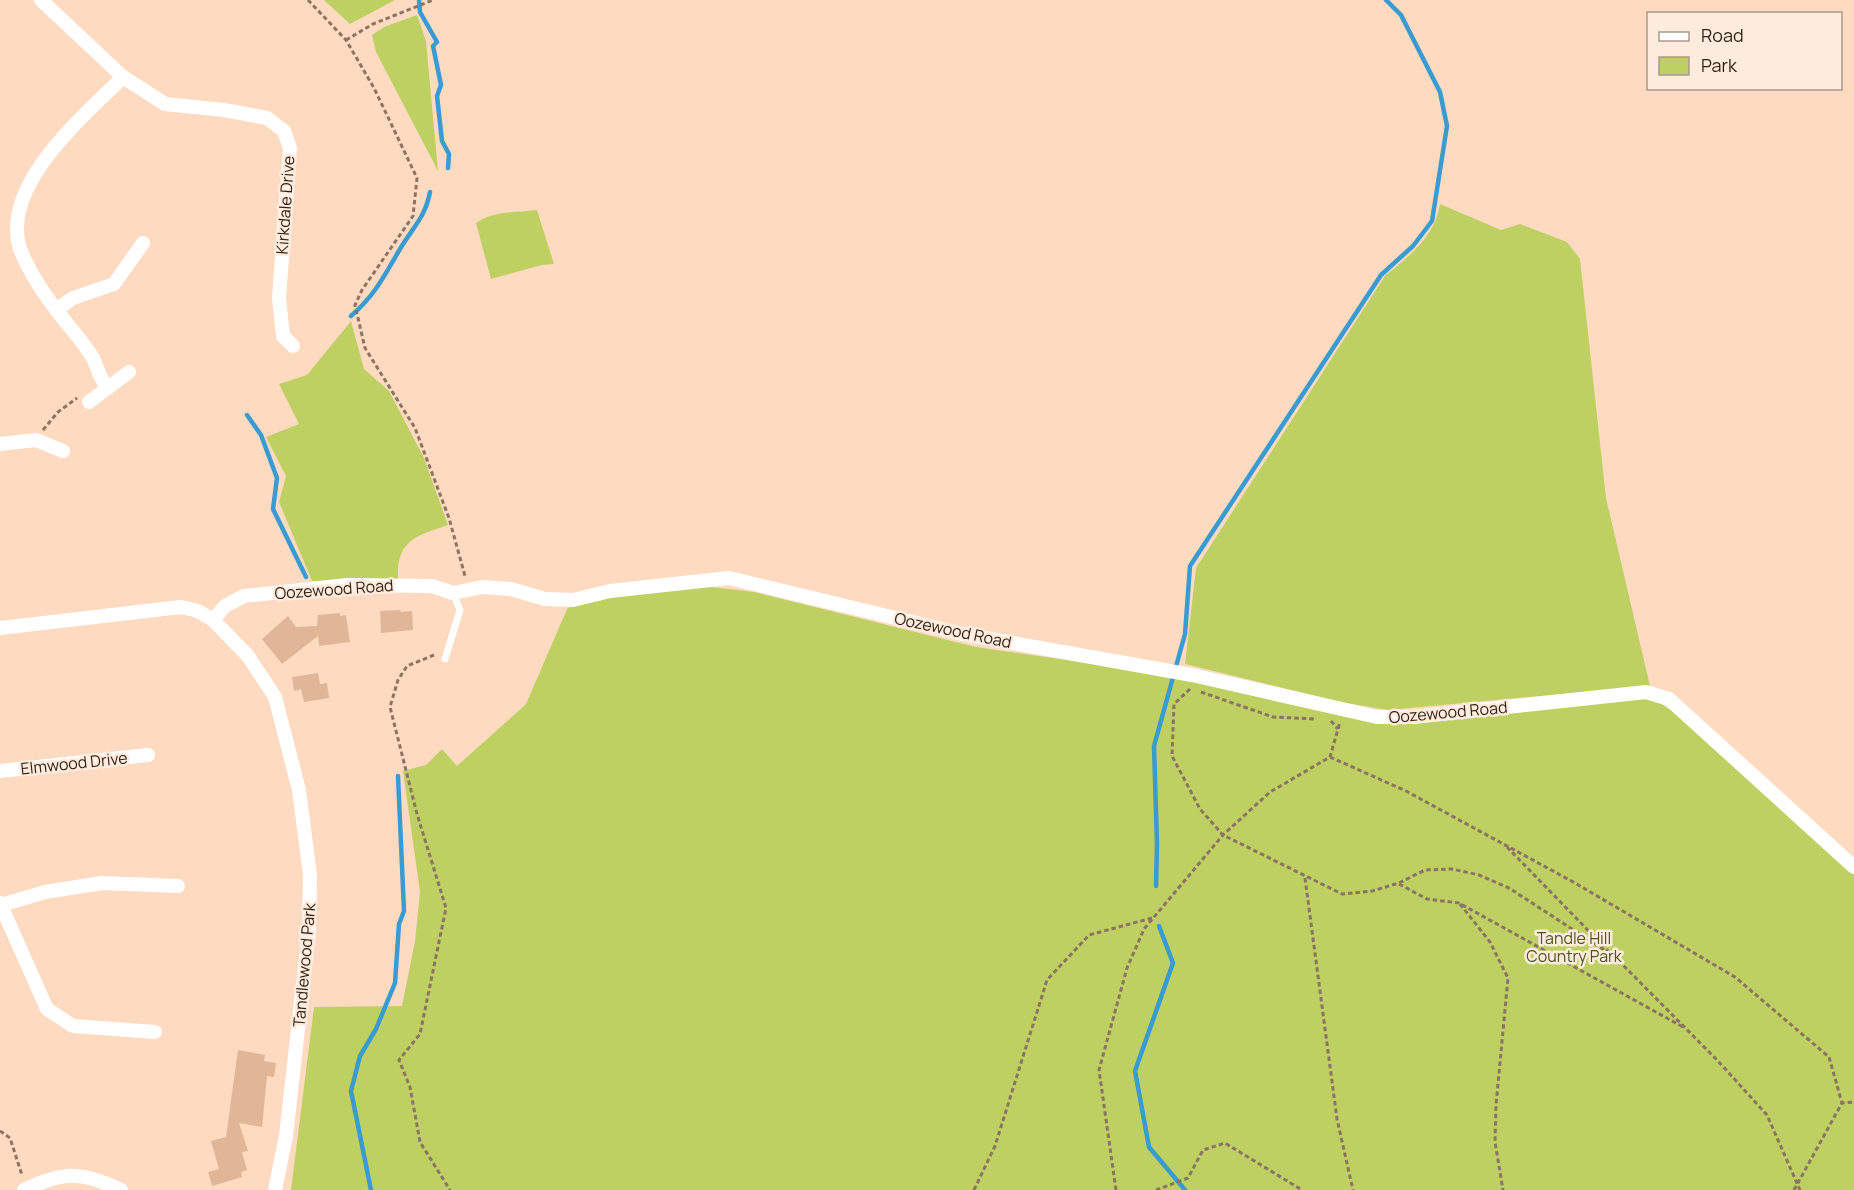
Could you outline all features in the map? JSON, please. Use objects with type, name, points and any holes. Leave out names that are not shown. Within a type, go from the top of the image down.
[{"type":"street","name":"Kirkdale Drive","points":[[41,0],[123,77],[165,104],[224,110],[267,118],[284,131],[290,148],[279,298],[283,336],[293,346]]},
{"type":"street","points":[[108,388],[101,380],[93,357],[36,282],[19,247],[16,214],[28,181],[54,146],[123,77]]},
{"type":"street","points":[[56,309],[73,298],[114,284],[143,243]]},
{"type":"street","points":[[89,402],[129,372]]},
{"type":"street","points":[[0,444],[36,440],[63,451]]},
{"type":"street","name":"Oozewood Road","points":[[213,620],[225,606],[244,596],[347,585],[432,586],[453,593],[468,590],[511,589],[545,599],[573,600],[610,591],[729,578],[962,634],[1168,670],[1377,717],[1413,717],[1646,692],[1669,699],[1854,867]]},
{"type":"street","points":[[0,628],[182,608],[198,611],[213,620]]},
{"type":"street","name":"Tandlewood Park","points":[[213,620],[248,656],[275,697],[299,789],[310,875],[309,931],[286,1136],[275,1190]]},
{"type":"street","name":"Elmwood Drive","points":[[0,771],[148,755]]},
{"type":"street","points":[[155,1032],[73,1026],[47,1009],[1,904],[45,892],[102,883],[178,886]]},
{"type":"street","points":[[25,1189],[62,1175],[92,1176],[121,1190]]},
{"type":"lane","points":[[446,655],[459,610],[453,593]]},
{"type":"path","points":[[308,0],[346,40],[374,88],[417,178],[413,216],[362,290],[355,305],[365,348],[415,428],[449,518],[468,590]]},
{"type":"path","points":[[346,40],[373,24],[432,0]]},
{"type":"path","points":[[36,440],[46,425],[75,398],[82,398],[89,402]]},
{"type":"path","points":[[446,655],[407,666],[398,680],[390,708],[417,814],[446,908],[420,1034],[399,1060],[410,1087],[420,1143],[450,1190]]},
{"type":"path","points":[[1319,719],[1272,717],[1212,698],[1192,687],[1174,704],[1172,756],[1200,809],[1223,835],[1342,894],[1372,891],[1399,883],[1425,870],[1452,869],[1479,875],[1509,888],[1615,957]]},
{"type":"path","points":[[1122,1190],[1116,1190],[1099,1070],[1127,969],[1144,929],[1223,835],[1270,792],[1330,758],[1345,710]]},
{"type":"path","points":[[1330,719],[1338,729]]},
{"type":"path","points":[[1330,758],[1406,791],[1575,883],[1735,977],[1829,1057],[1842,1103],[1794,1190]]},
{"type":"path","points":[[1503,844],[1687,1030],[1767,1115],[1800,1190]]},
{"type":"path","points":[[1305,877],[1337,1119],[1353,1190]]},
{"type":"path","points":[[1399,883],[1427,899],[1459,903],[1687,1030]]},
{"type":"path","points":[[1459,903],[1490,942],[1508,978],[1496,1105],[1495,1142],[1503,1190]]},
{"type":"path","points":[[974,1190],[995,1146],[1047,980],[1089,935],[1154,917]]},
{"type":"path","points":[[1842,1103],[1854,1102]]},
{"type":"path","points":[[0,1131],[10,1138],[25,1189]]},
{"type":"path","points":[[1156,1190],[1188,1178],[1203,1150],[1225,1143],[1302,1190]]},
{"type":"green space","points":[[324,0],[395,0],[350,24]]},
{"type":"green space","points":[[417,15],[426,41],[438,171],[376,52],[372,35],[384,27]]},
{"type":"green space","points":[[1440,204],[1501,230],[1520,224],[1567,242],[1580,259],[1606,498],[1650,686],[1388,710],[1340,702],[1185,664],[1196,568],[1385,276],[1412,253],[1427,236]]},
{"type":"green space","points":[[537,210],[554,264],[542,265],[491,279],[476,223],[498,214]]},
{"type":"green space","points":[[351,321],[364,369],[389,391],[424,458],[448,525],[417,537],[404,548],[400,556],[398,580],[312,581],[279,502],[286,476],[266,437],[299,424],[279,384],[307,375]]},
{"type":"green space","name":"Tandle Hill Country Park","points":[[703,586],[754,592],[976,647],[1192,678],[1343,716],[1655,700],[1672,711],[1854,873],[1854,1190],[291,1190],[314,1007],[402,1006],[415,941],[420,892],[403,771],[426,765],[442,749],[457,766],[526,704],[567,609],[573,604],[647,591]]},
{"type":"building","points":[[400,610],[401,612],[412,611],[413,630],[381,633],[380,611]]},
{"type":"building","points":[[340,613],[340,616],[346,615],[350,642],[319,646],[318,636],[282,664],[262,639],[288,616],[296,627],[317,626],[318,615]]},
{"type":"building","points":[[318,673],[320,684],[327,683],[329,698],[304,702],[301,689],[294,691],[292,677]]},
{"type":"building","points":[[238,1050],[265,1055],[264,1061],[276,1063],[274,1077],[267,1076],[262,1127],[239,1123],[248,1151],[242,1152],[247,1170],[241,1172],[242,1177],[212,1186],[208,1172],[219,1169],[211,1141],[226,1137]]},
{"type":"waterway","points":[[419,0],[420,12],[437,42],[433,46],[441,85],[437,96],[442,141],[449,154],[448,168]]},
{"type":"waterway","points":[[1156,886],[1154,746],[1185,634],[1190,566],[1381,275],[1413,246],[1432,221],[1447,126],[1440,92],[1401,15],[1386,0]]},
{"type":"waterway","points":[[351,316],[367,300],[384,276],[422,216],[430,192]]},
{"type":"waterway","points":[[247,415],[261,435],[277,478],[273,509],[306,577]]},
{"type":"waterway","points":[[371,1190],[351,1091],[360,1056],[376,1029],[395,983],[399,924],[404,911],[398,776]]},
{"type":"waterway","points":[[1159,926],[1173,963],[1135,1071],[1149,1147],[1185,1190]]}]
